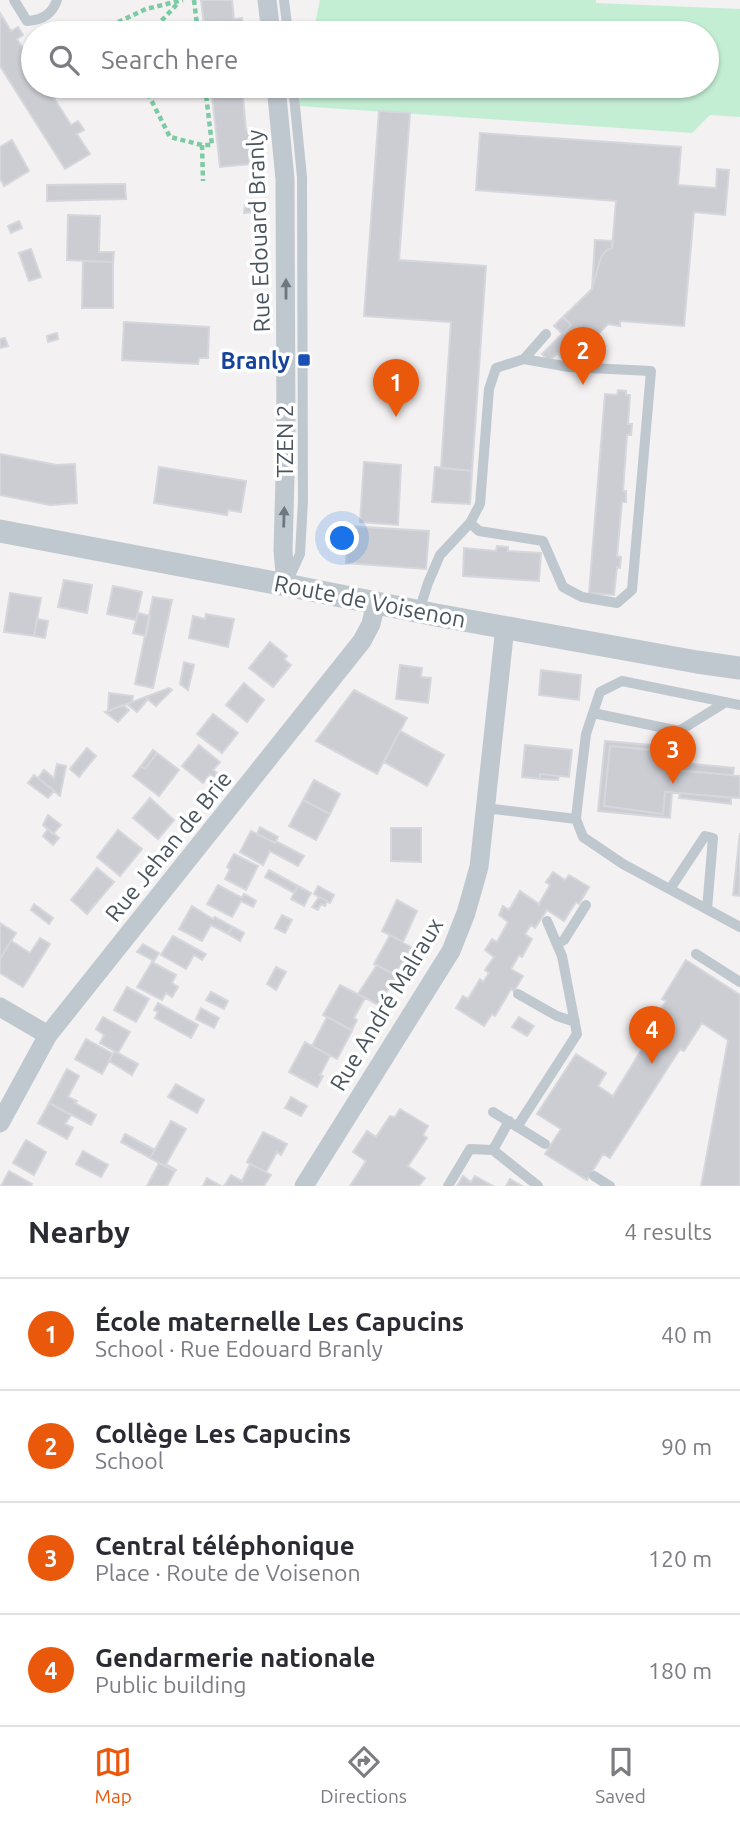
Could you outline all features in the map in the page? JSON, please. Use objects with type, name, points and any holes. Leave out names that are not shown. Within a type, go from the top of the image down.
[{"type":"street","points":[[267,0],[270,21]]},
{"type":"street","name":"Rue Edouard Branly","points":[[277,98],[285,178],[286,440],[283,551],[286,584]]},
{"type":"street","name":"Route de Voisenon","points":[[0,531],[418,611],[740,668]]},
{"type":"street","name":"Rue Jehan de Brie","points":[[0,1123],[48,1035],[362,641],[371,624],[376,603]]},
{"type":"street","name":"Rue André Malraux","points":[[304,1186],[451,951],[466,913],[479,867],[505,627]]},
{"type":"street","points":[[0,1007],[48,1035]]},
{"type":"lane","points":[[14,0],[27,21],[46,17],[57,0]]},
{"type":"lane","points":[[284,0],[287,21]]},
{"type":"lane","name":"TZEN 2","points":[[286,584],[300,554],[303,489],[302,177],[294,98]]},
{"type":"lane","points":[[524,359],[546,334]]},
{"type":"lane","points":[[418,611],[440,555],[470,523],[480,504],[489,389],[496,368],[524,359],[569,367],[651,371],[632,590],[617,603],[582,597],[563,587],[543,541],[479,531],[470,523]]},
{"type":"lane","points":[[740,705],[622,681],[600,692],[586,734],[576,819],[583,837],[623,864],[740,927]]},
{"type":"lane","points":[[593,713],[679,732],[726,702]]},
{"type":"lane","points":[[485,808],[576,819]]},
{"type":"lane","points":[[670,889],[705,836],[713,838],[707,909]]},
{"type":"lane","points":[[557,944],[564,940],[586,905]]},
{"type":"lane","points":[[494,1150],[577,1034],[562,956],[547,921]]},
{"type":"lane","points":[[696,954],[740,982]]},
{"type":"lane","points":[[518,994],[575,1023]]},
{"type":"lane","points":[[493,1112],[545,1144]]},
{"type":"lane","points":[[448,1186],[470,1149],[494,1150],[538,1186]]},
{"type":"lane","points":[[594,1177],[610,1186]]},
{"type":"path","points":[[120,21],[146,9],[181,0]]},
{"type":"path","points":[[161,21],[181,0]]},
{"type":"path","points":[[194,0],[197,21]]},
{"type":"path","points":[[150,98],[170,137],[212,145],[206,98]]},
{"type":"path","points":[[202,145],[203,181]]},
{"type":"green space","points":[[320,0],[596,0],[596,3],[740,9],[740,117],[710,115],[692,133],[299,106],[300,98],[719,98],[719,21],[316,21]]},
{"type":"building","points":[[201,0],[232,0],[234,19],[242,18],[242,21],[204,21]]},
{"type":"building","points":[[0,13],[11,31],[18,27],[21,32],[21,36],[17,39],[21,45],[21,98],[54,98],[71,125],[78,121],[84,130],[77,134],[90,154],[65,169],[0,66]]},
{"type":"building","points":[[212,98],[243,98],[246,130],[254,129],[255,139],[248,140],[250,164],[220,167]]},
{"type":"building","points":[[379,111],[410,113],[399,260],[486,266],[472,471],[441,468],[451,322],[364,316]]},
{"type":"building","points":[[480,133],[681,147],[678,185],[716,188],[717,169],[729,170],[725,215],[694,212],[684,326],[620,321],[620,326],[608,324],[568,365],[558,353],[549,361],[542,354],[571,325],[563,317],[592,289],[601,257],[612,248],[616,201],[476,190]]},
{"type":"building","points":[[12,140],[29,171],[4,186],[0,178],[0,147]]},
{"type":"building","points":[[125,184],[126,199],[47,201],[47,185]]},
{"type":"building","points":[[253,203],[253,212],[244,213],[245,204]]},
{"type":"building","points":[[68,215],[100,216],[99,252],[114,252],[113,262],[67,260]]},
{"type":"building","points":[[19,221],[22,228],[11,233],[8,226]]},
{"type":"building","points":[[595,240],[612,241],[612,248],[601,257],[592,289]]},
{"type":"building","points":[[31,249],[41,277],[29,281],[19,253]]},
{"type":"building","points":[[83,261],[113,262],[113,308],[82,308]]},
{"type":"building","points":[[563,317],[571,325],[563,334],[554,326]]},
{"type":"building","points":[[124,322],[209,327],[208,358],[199,358],[198,364],[122,360]]},
{"type":"building","points":[[57,333],[58,339],[48,342],[47,336]]},
{"type":"building","points":[[5,338],[8,346],[0,348],[0,339]]},
{"type":"building","points":[[618,390],[626,391],[626,395],[630,395],[628,424],[632,424],[631,435],[627,435],[623,491],[626,491],[626,502],[622,502],[617,556],[621,557],[620,568],[617,567],[614,595],[589,593],[605,394],[617,395]]},
{"type":"building","points":[[0,454],[57,465],[75,464],[77,503],[50,505],[0,495]]},
{"type":"building","points":[[364,462],[401,465],[398,525],[360,522]]},
{"type":"building","points":[[159,467],[246,481],[241,512],[228,510],[227,515],[154,503]]},
{"type":"building","points":[[435,467],[472,471],[470,504],[432,502]]},
{"type":"building","points":[[348,526],[429,531],[426,569],[346,563]]},
{"type":"building","points":[[497,546],[508,547],[508,551],[541,553],[539,581],[463,576],[464,548],[496,551]]},
{"type":"building","points":[[64,580],[92,585],[87,613],[58,607]]},
{"type":"building","points":[[113,586],[142,592],[136,620],[107,614]]},
{"type":"building","points":[[10,593],[41,598],[34,636],[4,632]]},
{"type":"building","points":[[153,597],[172,600],[153,688],[135,684]]},
{"type":"building","points":[[138,613],[150,616],[146,636],[133,633]]},
{"type":"building","points":[[206,614],[234,619],[228,647],[189,638],[193,616],[205,619]]},
{"type":"building","points":[[37,619],[48,621],[45,638],[34,636]]},
{"type":"building","points":[[270,642],[287,656],[284,659],[291,665],[273,687],[249,668]]},
{"type":"building","points":[[184,662],[194,665],[188,690],[180,684]]},
{"type":"building","points":[[400,665],[422,668],[421,677],[431,678],[428,703],[396,699]]},
{"type":"building","points":[[541,670],[581,675],[579,700],[539,695]]},
{"type":"building","points":[[244,683],[264,700],[247,722],[226,705]]},
{"type":"building","points":[[169,688],[172,690],[156,706],[145,697]]},
{"type":"building","points":[[354,690],[407,718],[377,774],[316,741]]},
{"type":"building","points":[[109,693],[133,696],[132,702],[108,711]]},
{"type":"building","points":[[145,697],[148,699],[137,712],[127,704]]},
{"type":"building","points":[[123,705],[129,710],[118,722],[105,712]]},
{"type":"building","points":[[213,714],[238,733],[222,753],[197,734]]},
{"type":"building","points":[[400,731],[444,755],[427,786],[384,762]]},
{"type":"building","points":[[605,741],[676,747],[675,770],[670,769],[670,752],[610,746],[604,806],[663,814],[665,792],[672,792],[670,818],[598,811]]},
{"type":"building","points":[[199,745],[220,762],[213,770],[217,773],[214,778],[210,774],[203,783],[182,766]]},
{"type":"building","points":[[525,745],[572,750],[569,777],[540,774],[540,779],[522,777]]},
{"type":"building","points":[[610,746],[670,752],[670,769],[740,776],[740,798],[665,792],[663,814],[604,806]]},
{"type":"building","points":[[87,748],[96,756],[79,777],[70,769]]},
{"type":"building","points":[[153,750],[157,753],[145,769],[141,766]]},
{"type":"building","points":[[157,753],[179,770],[159,796],[133,776],[141,766],[145,769]]},
{"type":"building","points":[[683,763],[734,768],[733,775],[682,771]]},
{"type":"building","points":[[57,764],[66,766],[60,796],[38,778],[44,770],[54,778]]},
{"type":"building","points":[[540,774],[559,776],[558,780],[540,779]]},
{"type":"building","points":[[34,775],[54,791],[48,798],[28,783]]},
{"type":"building","points":[[314,780],[340,794],[330,814],[303,800]]},
{"type":"building","points":[[680,793],[731,798],[731,804],[679,798]]},
{"type":"building","points":[[150,798],[174,820],[158,839],[133,818]]},
{"type":"building","points":[[303,800],[330,814],[316,840],[289,826]]},
{"type":"building","points":[[48,815],[61,825],[53,834],[43,825]]},
{"type":"building","points":[[260,827],[278,837],[275,843],[257,834]]},
{"type":"building","points":[[391,828],[421,828],[421,862],[391,861]]},
{"type":"building","points":[[48,829],[59,838],[53,845],[43,836]]},
{"type":"building","points":[[118,830],[142,849],[120,876],[97,857]]},
{"type":"building","points":[[251,831],[304,856],[298,866],[270,851],[263,865],[240,852]]},
{"type":"building","points":[[740,833],[740,896],[733,895]]},
{"type":"building","points":[[234,854],[258,866],[246,890],[225,879],[230,869],[227,867]]},
{"type":"building","points":[[97,868],[114,882],[87,914],[71,900]]},
{"type":"building","points":[[269,870],[298,886],[294,893],[265,877]]},
{"type":"building","points":[[553,872],[565,880],[569,875],[589,887],[564,921],[547,910],[535,928],[531,925],[525,934],[532,939],[522,957],[519,955],[511,969],[523,976],[514,991],[511,989],[495,1016],[492,1014],[484,1026],[456,1008],[463,996],[468,999],[480,979],[483,982],[489,973],[485,970],[494,957],[485,950],[492,939],[497,942],[508,922],[499,915],[503,906],[509,910],[520,891],[539,904],[550,885],[546,882]]},
{"type":"building","points":[[218,885],[242,898],[244,894],[256,901],[253,907],[241,901],[232,917],[207,904]]},
{"type":"building","points":[[298,886],[311,893],[304,906],[291,899]]},
{"type":"building","points":[[318,886],[334,895],[330,903],[314,894]]},
{"type":"building","points":[[319,897],[327,901],[325,906],[321,904],[318,910],[312,907]]},
{"type":"building","points":[[397,900],[417,911],[403,942],[382,931]]},
{"type":"building","points":[[34,904],[53,918],[49,924],[31,910]]},
{"type":"building","points":[[192,906],[233,927],[228,934],[211,925],[202,941],[179,929]]},
{"type":"building","points":[[282,915],[292,920],[285,933],[275,928]]},
{"type":"building","points":[[0,923],[16,933],[0,959]]},
{"type":"building","points":[[233,927],[244,933],[240,941],[228,934]]},
{"type":"building","points":[[390,935],[411,947],[395,975],[374,964]]},
{"type":"building","points":[[173,936],[206,954],[202,960],[194,955],[186,969],[161,955]]},
{"type":"building","points":[[40,938],[50,944],[23,987],[0,973],[0,959],[11,941],[30,953]]},
{"type":"building","points":[[143,944],[159,953],[154,961],[137,952]]},
{"type":"building","points":[[686,960],[740,995],[740,1186],[701,1186],[728,1040],[702,1023],[684,1051],[680,1049],[610,1158],[603,1154],[587,1180],[545,1154],[561,1129],[537,1114],[576,1054],[606,1073],[598,1086],[613,1096],[650,1036],[645,1033],[666,1001],[662,999]]},
{"type":"building","points":[[152,962],[176,975],[172,983],[178,987],[172,997],[166,993],[162,1000],[137,987]]},
{"type":"building","points":[[377,965],[397,976],[378,1005],[358,994]]},
{"type":"building","points":[[276,967],[286,972],[276,990],[267,984]]},
{"type":"building","points":[[340,985],[365,998],[354,1018],[357,1020],[352,1030],[323,1015]]},
{"type":"building","points":[[127,987],[149,999],[136,1022],[114,1010]]},
{"type":"building","points":[[211,992],[228,1001],[224,1009],[206,1000]]},
{"type":"building","points":[[158,1003],[198,1025],[191,1038],[155,1018],[158,1012],[154,1010]]},
{"type":"building","points":[[201,1008],[219,1018],[214,1028],[196,1019]]},
{"type":"building","points":[[103,1017],[130,1032],[118,1053],[100,1043],[104,1035],[96,1029]]},
{"type":"building","points":[[327,1017],[352,1031],[337,1059],[312,1046]]},
{"type":"building","points":[[519,1017],[534,1026],[527,1036],[512,1027]]},
{"type":"building","points":[[86,1039],[113,1054],[102,1074],[75,1059]]},
{"type":"building","points":[[305,1042],[330,1056],[317,1087],[289,1072]]},
{"type":"building","points":[[114,1051],[138,1064],[132,1075],[109,1061]]},
{"type":"building","points":[[67,1069],[79,1076],[68,1097],[96,1115],[91,1125],[49,1103]]},
{"type":"building","points":[[176,1084],[204,1100],[197,1113],[168,1097]]},
{"type":"building","points":[[291,1097],[307,1106],[301,1116],[285,1108]]},
{"type":"building","points":[[49,1103],[71,1115],[65,1124],[73,1128],[67,1139],[38,1123]]},
{"type":"building","points":[[400,1109],[428,1126],[423,1135],[427,1138],[408,1166],[425,1178],[419,1186],[350,1186],[366,1161],[353,1152],[367,1131],[376,1137],[390,1116],[395,1117]]},
{"type":"building","points":[[171,1121],[186,1129],[166,1164],[175,1171],[150,1158]]},
{"type":"building","points":[[263,1132],[287,1144],[281,1155],[277,1152],[266,1172],[247,1162]]},
{"type":"building","points":[[125,1134],[155,1150],[150,1158],[121,1142]]},
{"type":"building","points":[[26,1140],[46,1152],[34,1175],[13,1163]]},
{"type":"building","points":[[83,1151],[108,1165],[101,1177],[76,1164]]},
{"type":"building","points":[[159,1163],[175,1171],[167,1186],[147,1186]]},
{"type":"building","points":[[250,1164],[271,1175],[264,1186],[224,1186],[231,1175],[242,1181]]},
{"type":"building","points":[[9,1171],[32,1184],[31,1186],[1,1186]]},
{"type":"building","points":[[463,1176],[471,1182],[475,1176],[493,1186],[457,1186]]},
{"type":"building","points":[[207,1178],[221,1186],[203,1186]]},
{"type":"building","points":[[510,1179],[522,1186],[506,1186]]},
{"type":"place","name":"Branly","points":[[304,360]]},
{"type":"place","name":"Collège Les Capucins","points":[[583,385]]},
{"type":"place","name":"École maternelle Les Capucins","points":[[396,417]]},
{"type":"place","name":"Central téléphonique","points":[[673,784]]},
{"type":"place","name":"Gendarmerie nationale","points":[[652,1064]]}]
